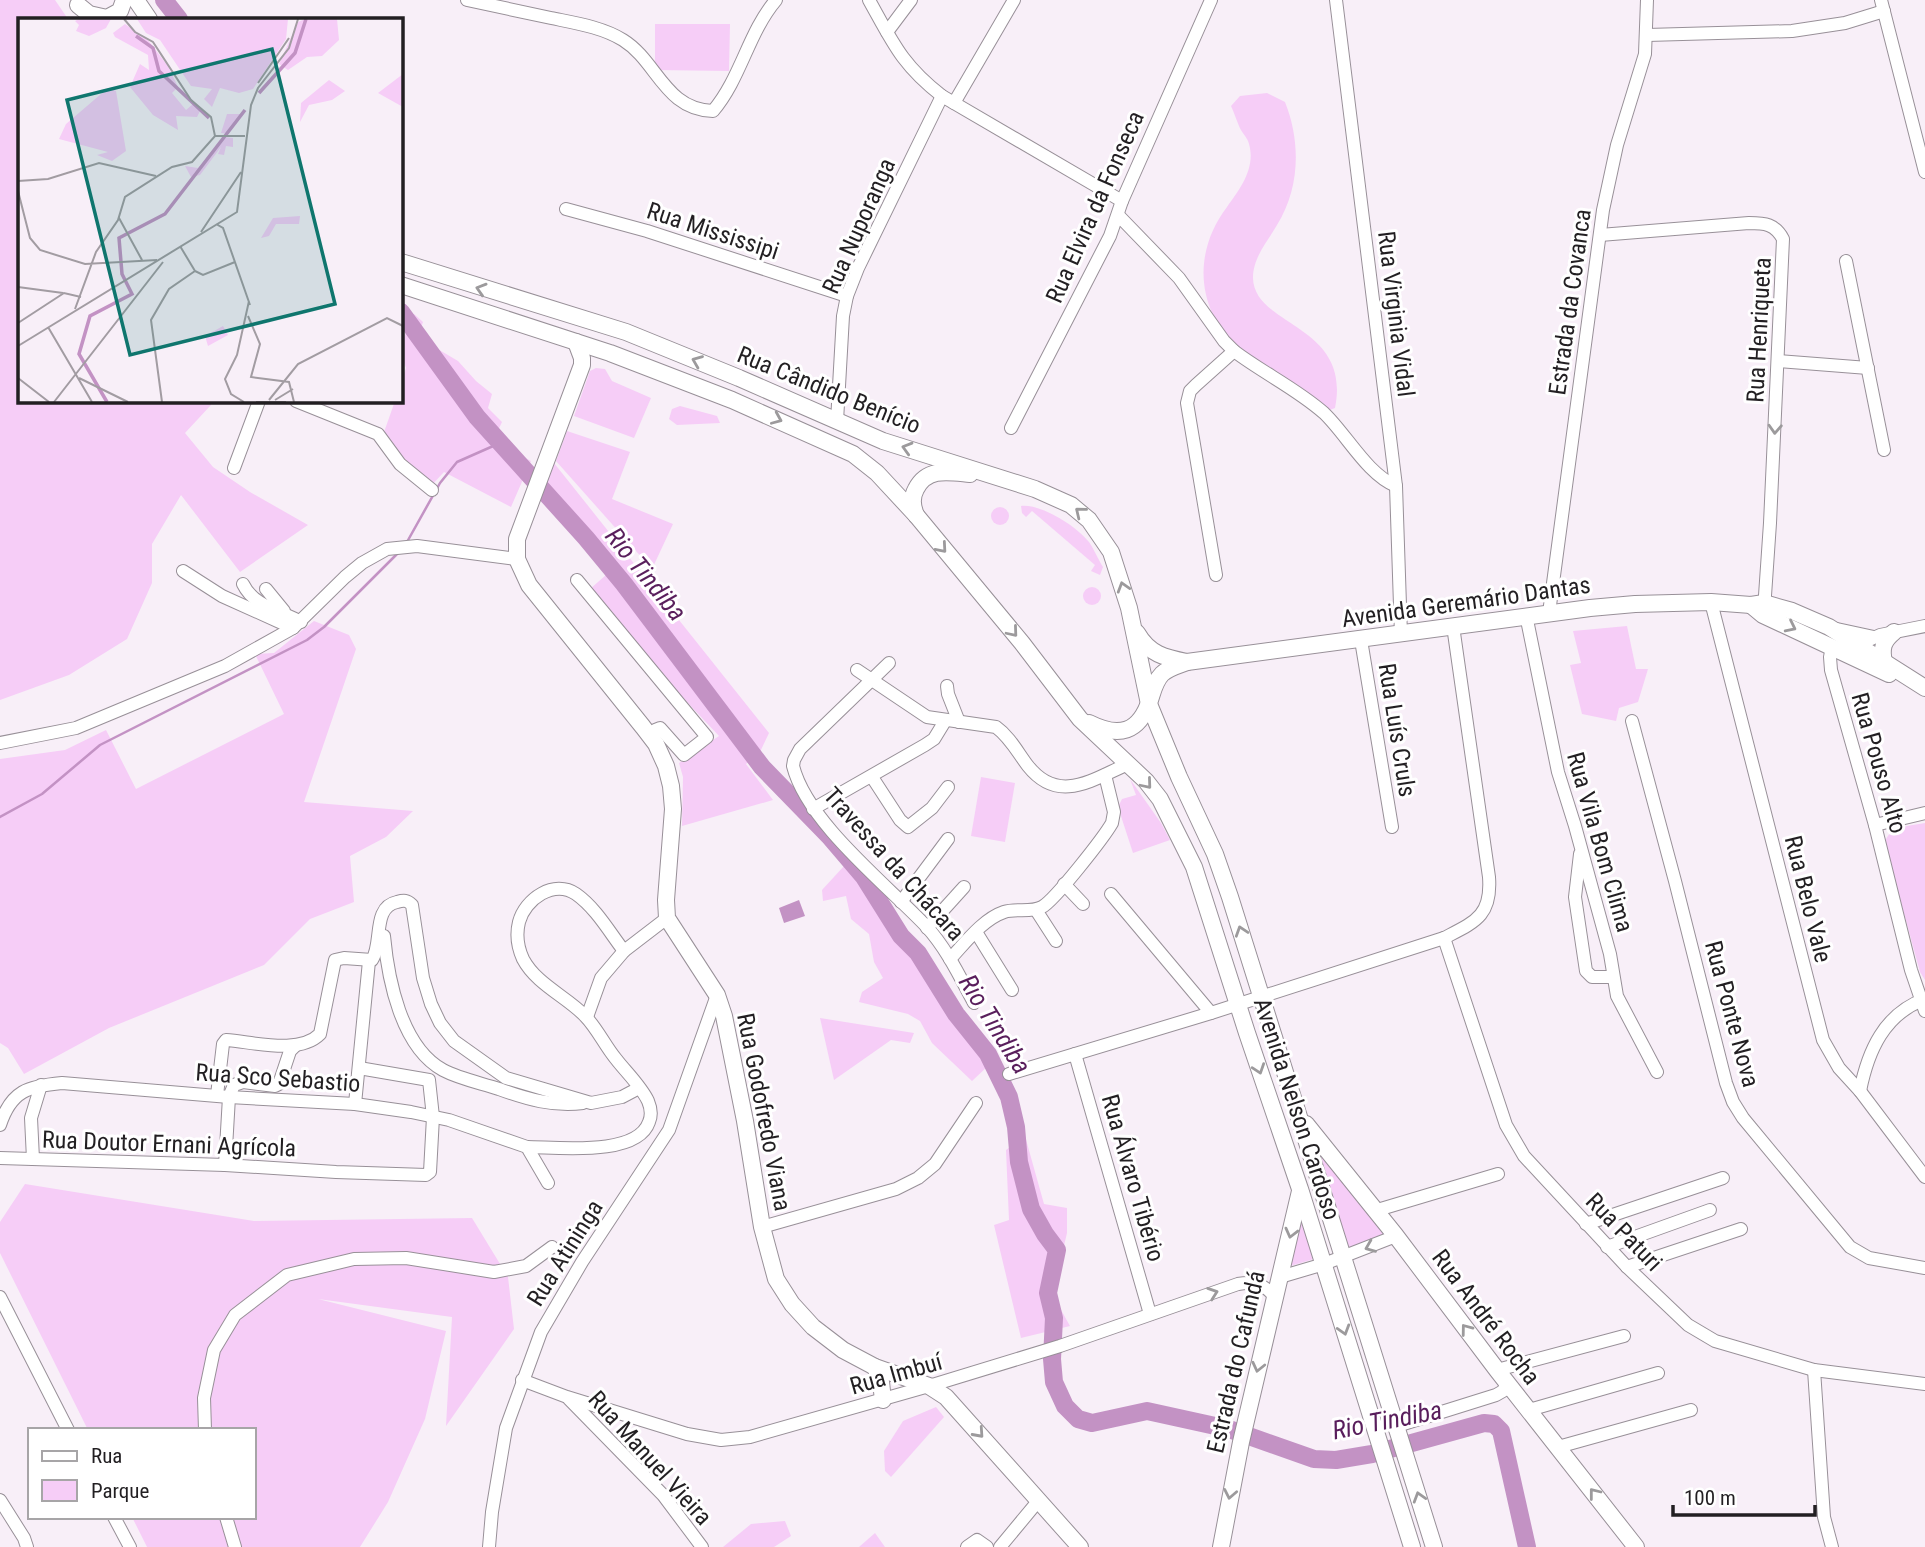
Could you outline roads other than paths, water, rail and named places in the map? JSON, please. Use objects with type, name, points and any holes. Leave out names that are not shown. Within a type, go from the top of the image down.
[{"type":"main road","points":[[80,8],[89,14],[107,18],[120,11],[124,0]]},
{"type":"main road","points":[[136,0],[148,18]]},
{"type":"main road","name":"Rua Cândido Benício","points":[[402,262],[626,332],[883,441],[1056,496],[1089,520],[1111,552],[1124,585],[1149,704]]},
{"type":"main road","name":"Rua Cândido Benício","points":[[402,285],[602,351],[732,400],[853,454],[877,473],[916,515],[1022,643],[1080,719]]},
{"type":"main road","points":[[576,342],[582,365],[517,539],[517,559],[521,572],[537,596],[651,738],[666,766],[673,809],[667,918]]},
{"type":"main road","points":[[582,365],[602,351]]},
{"type":"main road","points":[[916,515],[912,506],[914,492],[920,480],[933,473],[943,471],[1004,479]]},
{"type":"main road","name":"Avenida Geremário Dantas","points":[[1080,719],[1106,731],[1124,731],[1136,724],[1149,704],[1160,676],[1187,662],[1401,635],[1525,615],[1635,604],[1711,603],[1792,611],[1829,627],[1925,688]]},
{"type":"main road","name":"Avenida Geremário Dantas","points":[[1760,608],[1864,664],[1925,688]]},
{"type":"main road","name":"Avenida Geremário Dantas","points":[[1133,622],[1138,635],[1151,651],[1163,657],[1187,662]]},
{"type":"main road","points":[[1884,662],[1884,641],[1894,632]]},
{"type":"main road","points":[[1832,647],[1858,645]]},
{"type":"main road","name":"Avenida Nelson Cardoso","points":[[1149,704],[1215,854],[1241,929],[1434,1547]]},
{"type":"main road","name":"Avenida Nelson Cardoso","points":[[1080,719],[1146,781],[1160,799],[1194,867],[1300,1189],[1412,1547]]},
{"type":"main road","name":"Rua Godofredo Viana","points":[[667,918],[717,995],[724,1016],[746,1121],[762,1227],[776,1279],[792,1304],[813,1327],[843,1350],[875,1367],[929,1386],[946,1397],[1080,1547]]},
{"type":"main road","name":"Rua André Rocha","points":[[1299,1115],[1636,1547]]},
{"type":"main road","name":"Estrada do Cafundá","points":[[1221,1547],[1246,1419],[1300,1189]]},
{"type":"main road","points":[[875,1367],[881,1382],[883,1400]]},
{"type":"street","points":[[467,0],[578,24],[624,40],[677,98],[697,110],[705,111],[713,111],[726,95],[759,24],[776,0]]},
{"type":"street","points":[[869,0],[905,64],[948,100],[1122,201]]},
{"type":"street","points":[[887,32],[911,0]]},
{"type":"street","name":"Rua Nuporanga","points":[[837,421],[846,296],[858,268],[948,100],[1014,0]]},
{"type":"street","name":"Rua Elvira da Fonseca","points":[[1011,428],[1098,261],[1210,0]]},
{"type":"street","name":"Rua Virginia Vidal","points":[[1336,0],[1396,486],[1401,635]]},
{"type":"street","name":"Estrada da Covanca","points":[[1549,613],[1603,211],[1617,145],[1645,54],[1647,0]]},
{"type":"street","points":[[1647,35],[1792,31],[1845,23],[1882,6],[1925,172]]},
{"type":"street","name":"Rua Mississipi","points":[[566,209],[647,231],[846,296]]},
{"type":"street","points":[[1118,215],[1179,278],[1234,351],[1314,405],[1383,480],[1396,486]]},
{"type":"street","name":"Rua Henriqueta","points":[[1600,235],[1749,223],[1772,226],[1779,230],[1783,239],[1778,361],[1760,608]]},
{"type":"street","points":[[1846,261],[1884,450]]},
{"type":"street","points":[[1216,575],[1186,402],[1190,391],[1234,351]]},
{"type":"street","points":[[1778,361],[1868,368]]},
{"type":"street","points":[[233,468],[260,402]]},
{"type":"street","points":[[298,402],[378,434],[400,464],[432,490]]},
{"type":"street","points":[[0,743],[76,728],[225,666],[297,625],[362,563],[374,555],[398,547],[417,545],[517,559]]},
{"type":"street","points":[[183,571],[222,596],[297,625]]},
{"type":"street","points":[[577,580],[707,737],[684,755],[660,728],[655,730],[651,738]]},
{"type":"street","points":[[243,584],[251,597],[258,602],[287,614]]},
{"type":"street","points":[[265,589],[297,625]]},
{"type":"street","name":"Rua Belo Vale","points":[[1711,603],[1823,1040],[1839,1068],[1860,1091],[1925,1177]]},
{"type":"street","name":"Rua Vila Bom Clima","points":[[1525,615],[1553,754],[1610,954],[1617,996],[1657,1072]]},
{"type":"street","points":[[1009,1074],[1211,1013],[1444,937],[1472,924],[1481,916],[1490,891],[1452,626]]},
{"type":"street","points":[[1858,645],[1894,632],[1925,626]]},
{"type":"street","points":[[1829,627],[1874,638]]},
{"type":"street","name":"Rua Luís Cruls","points":[[1361,640],[1392,827]]},
{"type":"street","name":"Rua Pouso Alto","points":[[1832,647],[1831,670],[1875,825],[1911,970],[1924,1003]]},
{"type":"street","name":"Travessa da Chácara","points":[[889,663],[796,754],[793,766],[813,809],[928,928],[950,958],[974,1003]]},
{"type":"street","points":[[857,670],[927,717],[996,727],[1003,732],[1030,769],[1063,788],[1073,788],[1128,764]]},
{"type":"street","points":[[947,686],[959,722]]},
{"type":"street","points":[[813,809],[925,745],[945,721]]},
{"type":"street","name":"Rua Ponte Nova","points":[[1632,721],[1733,1102],[1743,1118],[1850,1247],[1869,1258],[1925,1268]]},
{"type":"street","points":[[950,958],[976,932],[1001,913],[1036,910],[1046,904],[1064,884],[1112,823],[1114,812],[1105,775]]},
{"type":"street","points":[[872,777],[900,820],[908,827],[932,808],[948,787]]},
{"type":"street","points":[[1875,825],[1925,813]]},
{"type":"street","points":[[901,902],[948,839]]},
{"type":"street","points":[[1581,851],[1575,897],[1586,971],[1592,977],[1612,977]]},
{"type":"street","points":[[1064,884],[1083,904]]},
{"type":"street","points":[[928,928],[964,887]]},
{"type":"street","points":[[382,915],[387,970],[397,1004],[419,1049],[427,1059],[443,1070],[517,1096],[566,1105],[622,1097],[639,1088],[605,1046],[587,1017],[541,979],[524,960],[518,942],[519,922],[530,903],[543,892],[560,889],[575,893],[589,906],[624,951]]},
{"type":"street","points":[[1111,894],[1211,1013]]},
{"type":"street","points":[[225,1165],[224,1041],[295,1046],[313,1041],[320,1034],[335,960],[344,958],[369,961],[375,957],[382,915],[391,903],[407,901],[412,905],[423,978],[431,1004],[440,1023],[454,1041],[506,1078],[591,1102]]},
{"type":"street","points":[[1036,910],[1056,941]]},
{"type":"street","points":[[587,1017],[601,978],[624,951],[667,918]]},
{"type":"street","points":[[976,932],[1012,990]]},
{"type":"street","name":"Rua Paturi","points":[[1444,937],[1506,1125],[1524,1156],[1607,1247],[1688,1325],[1715,1341],[1814,1370],[1925,1384]]},
{"type":"street","points":[[355,1104],[369,961]]},
{"type":"street","name":"Rua Atininga","points":[[489,1547],[506,1428],[541,1332],[582,1262],[669,1130],[717,995]]},
{"type":"street","points":[[1860,1091],[1878,1038],[1889,1021],[1904,1009],[1924,1003]]},
{"type":"street","points":[[223,1096],[238,1083],[279,1084],[290,1051],[295,1046]]},
{"type":"street","name":"Rua Álvaro Tibério","points":[[1075,1054],[1150,1314]]},
{"type":"street","points":[[359,1068],[426,1078],[430,1082],[433,1117]]},
{"type":"street","name":"Rua Sco Sebastio","points":[[0,1125],[12,1098],[41,1085],[62,1083],[355,1104],[449,1120],[527,1147],[594,1148],[625,1143],[640,1136],[648,1126],[652,1114],[639,1088]]},
{"type":"street","points":[[33,1159],[31,1118],[41,1085]]},
{"type":"street","points":[[762,1227],[896,1189],[918,1178],[935,1164],[976,1103]]},
{"type":"street","name":"Rua Doutor Ernani Agrícola","points":[[0,1158],[425,1175],[432,1167],[433,1117]]},
{"type":"street","points":[[527,1147],[548,1183]]},
{"type":"street","points":[[1374,1211],[1498,1174]]},
{"type":"street","points":[[1586,1223],[1723,1178]]},
{"type":"street","points":[[1607,1247],[1710,1210]]},
{"type":"street","points":[[1627,1267],[1741,1229]]},
{"type":"street","points":[[1280,1276],[1324,1264],[1396,1236]]},
{"type":"street","points":[[205,1428],[204,1398],[214,1350],[235,1315],[287,1275],[354,1259],[406,1258],[494,1272],[526,1266],[552,1247]]},
{"type":"street","name":"Rua Imbuí","points":[[522,1380],[567,1397],[687,1434],[721,1440],[750,1437],[1060,1346],[1248,1282],[1262,1285],[1274,1296]]},
{"type":"street","points":[[0,1297],[67,1428]]},
{"type":"street","points":[[1497,1370],[1624,1336]]},
{"type":"street","points":[[1814,1370],[1824,1517],[1832,1547]]},
{"type":"street","points":[[1529,1410],[1658,1373]]},
{"type":"street","points":[[1397,1426],[1496,1395],[1503,1391],[1507,1383]]},
{"type":"street","name":"Rua Manuel Vieira","points":[[567,1397],[663,1495],[702,1547]]},
{"type":"street","points":[[1558,1447],[1691,1410]]},
{"type":"street","points":[[0,1500],[27,1547]]},
{"type":"street","points":[[1000,1547],[1039,1500]]},
{"type":"street","points":[[115,1519],[130,1547]]},
{"type":"street","points":[[227,1519],[235,1547]]},
{"type":"street","points":[[967,1547],[977,1540],[987,1547]]},
{"type":"waterway","name":"Rio Tindiba","points":[[164,0],[178,18]]},
{"type":"waterway","name":"Rio Tindiba","points":[[402,313],[477,417],[624,584],[762,767],[829,836],[864,877],[901,936],[918,953],[956,1014],[988,1054],[1009,1097],[1016,1127],[1019,1162],[1031,1209],[1057,1250],[1048,1293],[1054,1318],[1054,1382],[1065,1406],[1078,1419],[1092,1423],[1147,1411],[1229,1429],[1314,1459],[1336,1460],[1372,1454],[1484,1423],[1494,1424],[1501,1431],[1527,1547]]},
{"type":"waterway","points":[[407,542],[440,483],[457,462],[500,443]]},
{"type":"waterway","points":[[0,817],[42,794],[100,745],[307,640],[324,627],[399,552]]}]
